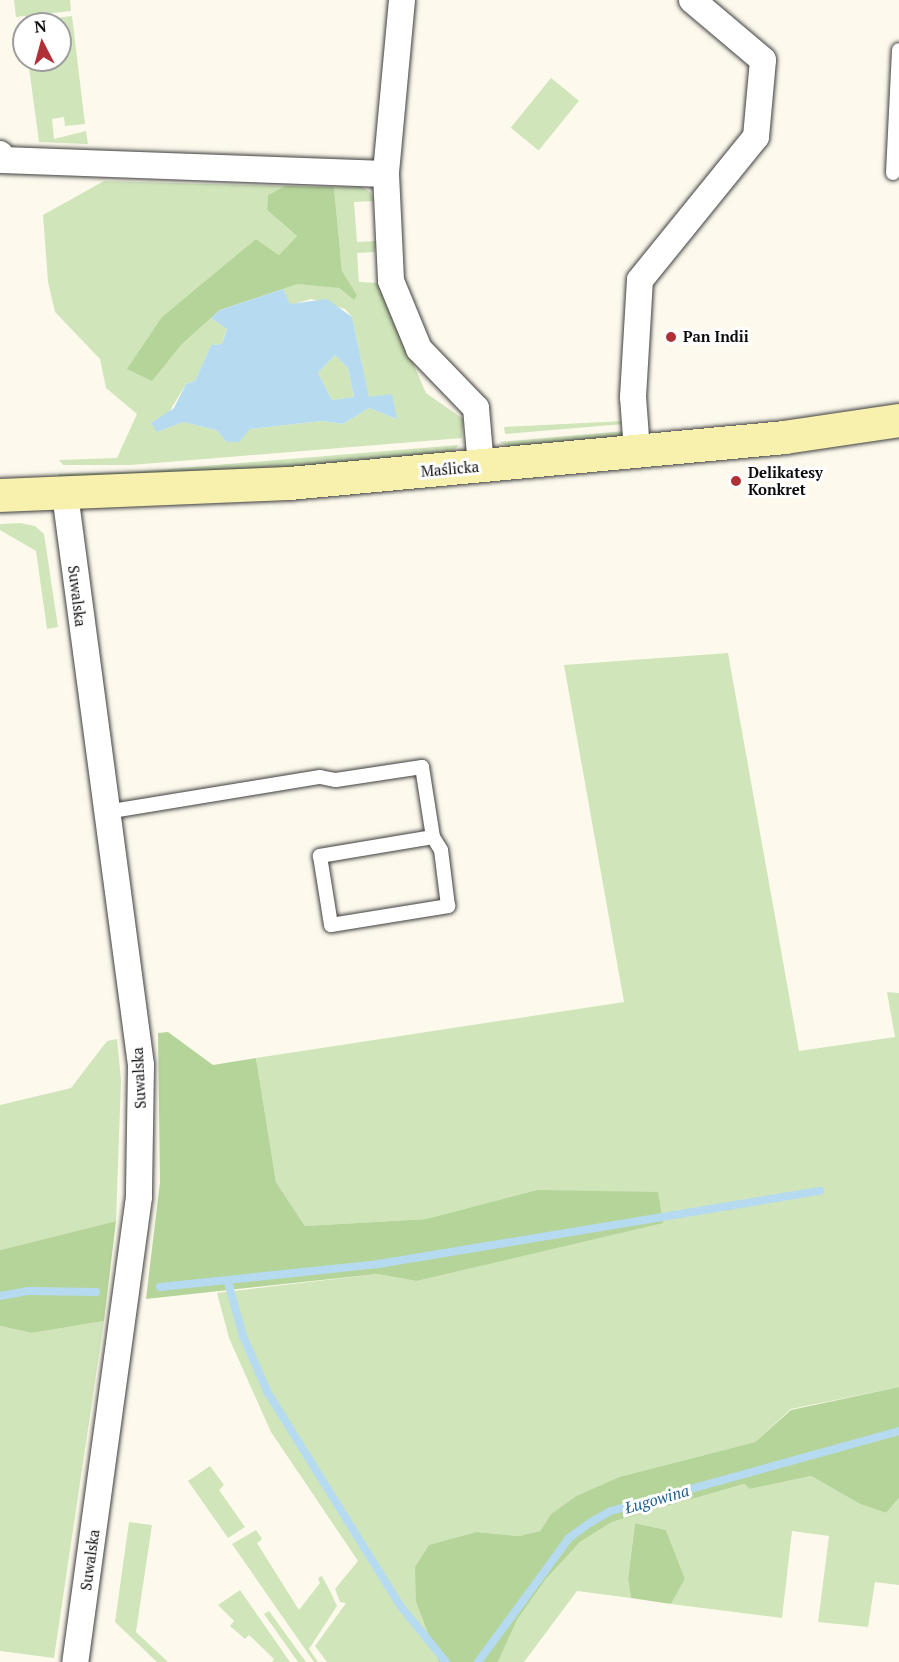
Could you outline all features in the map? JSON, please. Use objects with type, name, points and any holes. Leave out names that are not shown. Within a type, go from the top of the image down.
[{"type":"street","points":[[402,0],[386,174],[391,281],[419,349],[476,408],[481,466]]},
{"type":"street","points":[[637,451],[633,397],[640,280],[756,137],[764,60],[692,0]]},
{"type":"street","points":[[0,154],[2,160],[386,174]]},
{"type":"street","name":"Maślicka","points":[[0,495],[204,489],[481,466],[784,437],[899,420]]},
{"type":"street","name":"Suwalska","points":[[65,494],[141,1065],[139,1197],[75,1662]]},
{"type":"lane","points":[[893,173],[899,50]]},
{"type":"lane","points":[[106,812],[320,777],[336,780],[422,767],[433,837],[441,850],[448,906],[331,926],[320,856],[433,837]]},
{"type":"green space","points":[[14,0],[70,0],[71,11],[15,12]]},
{"type":"green space","points":[[72,16],[85,124],[65,126],[64,117],[52,119],[54,139],[86,131],[88,144],[39,142],[30,72],[72,72]]},
{"type":"green space","points":[[551,78],[579,101],[539,150],[511,128]]},
{"type":"green space","points":[[104,181],[285,186],[268,195],[267,210],[297,236],[279,255],[256,239],[224,267],[128,368],[152,380],[182,344],[211,318],[227,328],[222,344],[211,345],[195,381],[186,384],[157,432],[183,422],[216,430],[227,442],[249,429],[322,421],[343,424],[369,408],[397,419],[369,398],[352,317],[345,309],[311,299],[290,305],[283,289],[298,284],[323,285],[339,288],[353,299],[357,295],[342,271],[334,187],[362,187],[371,193],[374,201],[354,202],[357,242],[376,241],[375,252],[357,253],[359,282],[378,283],[426,393],[463,419],[462,438],[131,465],[63,465],[59,460],[117,458],[137,414],[106,388],[100,359],[55,312],[48,282],[43,215]]},
{"type":"green space","points":[[285,186],[334,187],[342,271],[357,295],[354,300],[339,288],[298,284],[220,310],[182,344],[152,381],[127,369],[162,317],[256,239],[279,255],[297,236],[267,210],[268,195]]},
{"type":"green space","points":[[335,355],[348,368],[354,397],[332,400],[318,373]]},
{"type":"green space","points":[[624,421],[624,424],[505,434],[504,427]]},
{"type":"green space","points":[[625,431],[619,440],[513,449],[500,442]]},
{"type":"green space","points":[[459,445],[452,452],[287,468],[59,478],[58,474],[133,472]]},
{"type":"green space","points":[[20,523],[35,526],[44,534],[58,627],[47,629],[36,551],[0,530],[0,524]]},
{"type":"green space","points":[[728,653],[799,1051],[895,1037],[887,992],[899,993],[899,1387],[791,1409],[755,1442],[619,1477],[576,1496],[551,1514],[540,1531],[519,1536],[477,1532],[416,1602],[439,1662],[327,1662],[315,1646],[346,1603],[340,1602],[335,1589],[358,1561],[271,1432],[229,1338],[217,1293],[377,1274],[416,1281],[537,1190],[426,1219],[305,1226],[276,1182],[256,1058],[624,1002],[564,665]]},
{"type":"green space","points":[[168,1032],[213,1065],[256,1058],[276,1182],[305,1226],[426,1219],[537,1190],[658,1192],[663,1223],[416,1281],[377,1274],[146,1299],[160,1182],[158,1033]]},
{"type":"green space","points":[[117,1039],[121,1080],[116,1221],[0,1250],[0,1105],[71,1088],[107,1041]]},
{"type":"green space","points":[[116,1221],[104,1321],[32,1333],[0,1326],[0,1250]]},
{"type":"green space","points":[[104,1321],[54,1658],[0,1651],[0,1326],[32,1333]]},
{"type":"green space","points":[[899,1387],[899,1498],[886,1513],[860,1504],[811,1476],[750,1489],[744,1484],[612,1522],[580,1542],[546,1579],[517,1620],[498,1662],[439,1662],[416,1602],[415,1567],[429,1545],[477,1532],[519,1536],[540,1531],[551,1514],[576,1496],[619,1477],[755,1442],[791,1410]]},
{"type":"green space","points":[[210,1466],[224,1485],[219,1490],[245,1527],[228,1538],[188,1481]]},
{"type":"green space","points":[[811,1476],[860,1504],[886,1513],[899,1498],[899,1585],[875,1582],[868,1627],[818,1622],[829,1536],[792,1531],[782,1618],[671,1604],[685,1579],[666,1530],[635,1523],[628,1579],[631,1598],[577,1591],[524,1662],[498,1662],[517,1620],[546,1579],[580,1542],[612,1522],[744,1484],[750,1489]]},
{"type":"green space","points":[[129,1522],[152,1525],[136,1632],[168,1662],[157,1662],[115,1622]]},
{"type":"green space","points":[[635,1523],[666,1530],[685,1579],[671,1604],[631,1598],[628,1579]]},
{"type":"green space","points":[[256,1530],[262,1539],[257,1543],[299,1610],[320,1583],[318,1578],[322,1576],[331,1593],[337,1606],[309,1649],[318,1662],[314,1662],[232,1544]]},
{"type":"green space","points":[[240,1590],[290,1662],[272,1662],[274,1659],[249,1635],[245,1639],[230,1626],[234,1621],[218,1605]]},
{"type":"green space","points":[[269,1611],[306,1662],[298,1662],[264,1614]]},
{"type":"water","points":[[283,289],[290,304],[327,299],[352,317],[369,397],[392,394],[397,419],[369,408],[343,424],[322,421],[250,429],[239,442],[227,442],[216,430],[183,422],[157,432],[151,423],[174,408],[186,384],[195,381],[211,345],[222,344],[227,329],[211,318],[220,310]],"holes":[[[335,355],[348,368],[354,397],[332,400],[318,373]]]},
{"type":"waterway","points":[[160,1287],[378,1264],[820,1191]]},
{"type":"waterway","points":[[228,1282],[243,1336],[268,1393],[402,1608],[446,1662]]},
{"type":"waterway","points":[[0,1296],[28,1291],[96,1292]]},
{"type":"waterway","name":"Ługowina","points":[[478,1662],[569,1538],[611,1511],[899,1431]]},
{"type":"place","name":"Pan Indii","points":[[671,337]]},
{"type":"place","name":"Delikatesy Konkret","points":[[736,481]]}]
